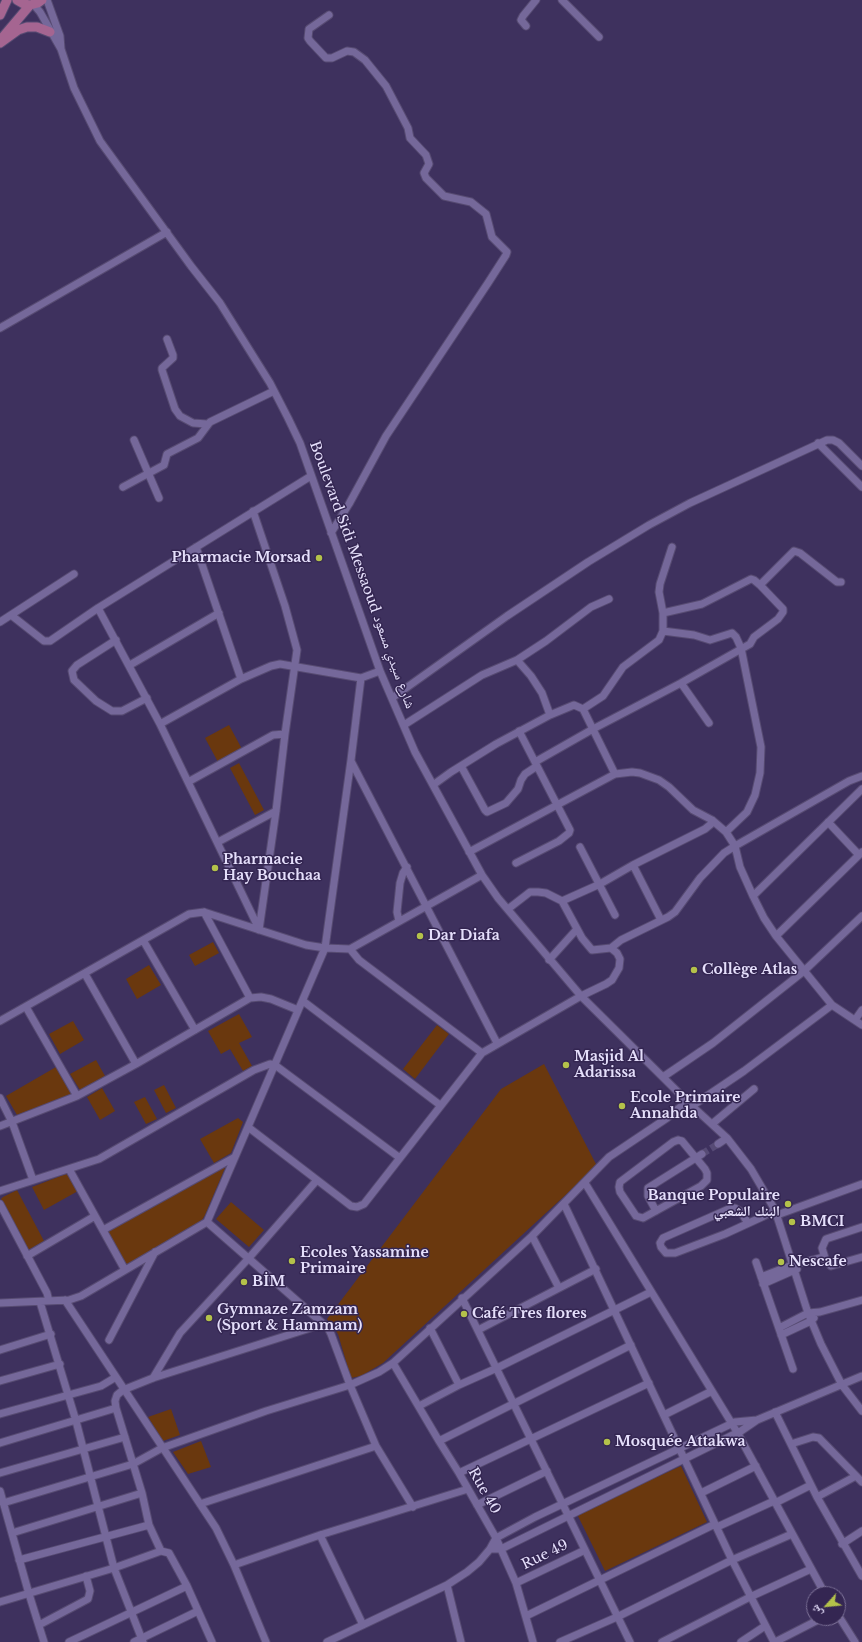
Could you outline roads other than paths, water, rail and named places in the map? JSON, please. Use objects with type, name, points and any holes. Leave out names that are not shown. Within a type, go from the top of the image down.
[{"type":"main road","points":[[0,15],[7,0]]},
{"type":"main road","points":[[17,0],[24,4],[32,5]]},
{"type":"main road","points":[[0,40],[32,5],[42,0]]},
{"type":"main road","points":[[0,43],[18,30],[27,26],[37,27],[50,32]]},
{"type":"street","points":[[47,0],[60,36],[60,49]]},
{"type":"street","points":[[526,26],[521,20],[536,0]]},
{"type":"street","points":[[562,0],[598,37]]},
{"type":"street","points":[[32,5],[40,12],[60,49]]},
{"type":"street","points":[[329,15],[310,29],[308,33],[310,41],[326,58],[332,58],[347,51],[354,52],[365,60],[386,86],[408,128],[410,138],[426,155],[429,164],[424,173],[426,178],[444,196],[471,202],[486,214],[492,237],[506,252],[506,255],[495,272],[386,436],[352,499],[330,533]]},
{"type":"street","name":"Boulevard Sidi Messaoud شارع سيدي مسعود","points":[[60,49],[74,88],[95,133],[116,164],[220,303],[274,391],[300,443],[330,533],[351,587],[380,671],[415,752],[482,875],[508,910],[581,996],[690,1104],[728,1138],[760,1182],[776,1212],[808,1313],[821,1344],[842,1385],[862,1411]]},
{"type":"street","points":[[0,328],[167,232]]},
{"type":"street","points":[[167,339],[173,358],[162,368],[162,370],[175,409],[180,416],[193,423],[207,424],[274,391]]},
{"type":"street","points":[[123,487],[164,465],[168,454],[198,438],[207,424]]},
{"type":"street","points":[[134,440],[159,498]]},
{"type":"street","points":[[392,698],[506,616],[588,562],[649,525],[690,503],[827,440],[836,441],[862,466]]},
{"type":"street","points":[[818,443],[862,487]]},
{"type":"street","points":[[11,615],[47,642],[50,641],[98,608],[253,510],[311,476]]},
{"type":"street","points":[[253,510],[298,650],[285,734],[276,811],[259,930]]},
{"type":"street","points":[[196,547],[241,679]]},
{"type":"street","points":[[583,709],[603,696],[620,670],[659,640],[663,631],[660,584],[672,547]]},
{"type":"street","points":[[760,585],[794,551],[800,553],[837,582],[841,582]]},
{"type":"street","points":[[0,622],[74,574]]},
{"type":"street","points":[[461,766],[485,810],[490,812],[506,803],[518,789],[525,774],[536,764],[593,729],[681,683],[750,644],[754,637],[778,619],[783,612],[783,609],[754,580],[747,580],[702,604],[663,613]]},
{"type":"street","points":[[404,725],[482,675],[517,660],[546,641],[580,615],[609,599]]},
{"type":"street","points":[[98,608],[147,698],[218,842],[259,930]]},
{"type":"street","points":[[130,665],[219,614]]},
{"type":"street","points":[[663,631],[694,635],[710,640],[732,633],[736,637],[741,648],[761,747],[760,773],[755,795],[747,812],[726,832]]},
{"type":"street","points":[[116,640],[77,665],[72,671],[74,680],[96,701],[112,711],[122,711],[147,698]]},
{"type":"street","points":[[517,660],[531,676],[542,694],[550,715]]},
{"type":"street","points":[[160,724],[241,679],[271,666],[280,664],[296,666],[360,678],[380,671]]},
{"type":"street","points":[[0,1303],[65,1300],[81,1296],[207,1222],[326,948],[351,760],[360,678]]},
{"type":"street","points":[[681,683],[709,723]]},
{"type":"street","points":[[433,785],[461,766],[519,732],[569,706],[577,706],[583,709],[615,774]]},
{"type":"street","points":[[516,863],[559,841],[569,834],[570,830],[519,732]]},
{"type":"street","points":[[188,782],[273,735],[285,734]]},
{"type":"street","points":[[351,760],[497,1043]]},
{"type":"street","points":[[469,852],[615,774],[632,772],[659,780],[669,787],[693,810],[712,820],[726,832],[735,846],[740,867],[753,896],[764,918],[776,936],[832,1005],[862,1025]]},
{"type":"street","points":[[508,910],[530,892],[546,893],[562,901],[577,929],[592,950],[611,948],[621,940],[675,912],[700,878],[724,853],[849,781],[862,776]]},
{"type":"street","points":[[753,896],[862,789]]},
{"type":"street","points":[[218,842],[276,811]]},
{"type":"street","points":[[562,901],[600,884],[633,865],[705,830],[711,824],[712,820]]},
{"type":"street","points":[[776,936],[861,853],[828,822]]},
{"type":"street","points":[[580,846],[615,915]]},
{"type":"street","points":[[633,865],[661,920]]},
{"type":"street","points":[[399,921],[396,912],[400,883],[403,873],[407,867]]},
{"type":"street","points":[[0,1021],[189,914],[204,912],[306,944],[326,948],[350,949],[482,875]]},
{"type":"street","points":[[204,912],[250,998]]},
{"type":"street","points":[[663,1077],[712,1044],[804,971],[862,916]]},
{"type":"street","points":[[549,960],[577,929]]},
{"type":"street","points":[[143,940],[195,1030]]},
{"type":"street","points":[[248,1127],[350,1206],[357,1207],[364,1204],[482,1053],[581,996],[606,984],[616,974],[620,964],[620,959],[617,952],[611,948]]},
{"type":"street","points":[[350,949],[359,960],[482,1053]]},
{"type":"street","points":[[85,974],[136,1064]]},
{"type":"street","points":[[0,1126],[77,1096],[136,1064],[250,998],[261,997],[271,999],[298,1010]]},
{"type":"street","points":[[303,1001],[440,1105]]},
{"type":"street","points":[[3,1503],[133,1464],[162,1448],[266,1411],[350,1385],[379,1372],[393,1363],[462,1298],[532,1236],[609,1157],[666,1118],[744,1071],[832,1005]]},
{"type":"street","points":[[26,1007],[77,1096]]},
{"type":"street","points":[[855,1020],[862,1010]]},
{"type":"street","points":[[0,1191],[99,1159],[267,1064],[275,1065],[400,1158]]},
{"type":"street","points":[[712,1124],[754,1089]]},
{"type":"street","points":[[0,1098],[12,1122],[33,1180]]},
{"type":"street","points":[[718,1144],[728,1138]]},
{"type":"street","points":[[682,1141],[699,1156],[707,1173],[707,1180],[701,1186],[656,1211],[643,1218],[636,1216],[618,1187],[620,1182],[673,1142],[682,1141]]},
{"type":"street","points":[[656,1211],[648,1196],[648,1188],[699,1156]]},
{"type":"street","points":[[103,1230],[236,1157]]},
{"type":"street","points":[[69,1169],[125,1270]]},
{"type":"street","points":[[153,1378],[180,1333],[248,1259],[317,1180]]},
{"type":"street","points":[[585,1183],[732,1423],[821,1586]]},
{"type":"street","points":[[748,1223],[740,1211],[735,1208],[731,1208],[663,1238],[660,1243],[661,1247],[666,1253],[675,1253],[725,1234],[776,1212],[862,1184]]},
{"type":"street","points":[[0,1204],[48,1293],[49,1301]]},
{"type":"street","points":[[564,1204],[732,1560],[765,1626],[775,1642],[806,1626]]},
{"type":"street","points":[[27,1256],[96,1216]]},
{"type":"street","points":[[207,1222],[323,1324],[332,1334],[350,1385],[376,1446],[414,1507]]},
{"type":"street","points":[[862,1226],[826,1240],[822,1248],[824,1257],[831,1266],[862,1257]]},
{"type":"street","points":[[532,1236],[559,1288]]},
{"type":"street","points":[[109,1340],[156,1251]]},
{"type":"street","points":[[762,1280],[805,1262],[824,1257]]},
{"type":"street","points":[[756,1262],[793,1369]]},
{"type":"street","points":[[478,1330],[596,1269]]},
{"type":"street","points":[[419,1406],[459,1385],[615,1311],[651,1292]]},
{"type":"street","points":[[462,1298],[630,1642]]},
{"type":"street","points":[[65,1300],[123,1390],[216,1528],[234,1565],[266,1642]]},
{"type":"street","points":[[780,1332],[808,1313],[820,1312],[862,1300]]},
{"type":"street","points":[[40,1302],[51,1334],[76,1421],[114,1568],[142,1640]]},
{"type":"street","points":[[780,1332],[811,1321],[820,1312]]},
{"type":"street","points":[[161,1551],[149,1525],[142,1493],[116,1408],[115,1401],[117,1395],[123,1390],[153,1378],[323,1324]]},
{"type":"street","points":[[430,1328],[459,1385]]},
{"type":"street","points":[[0,1350],[51,1334]]},
{"type":"street","points":[[439,1441],[631,1345]]},
{"type":"street","name":"Rue 40","points":[[393,1363],[496,1538],[516,1583],[533,1642]]},
{"type":"street","points":[[0,1381],[60,1364]]},
{"type":"street","points":[[490,1549],[501,1548],[737,1432],[757,1420],[862,1376]]},
{"type":"street","points":[[0,1414],[102,1386],[116,1378]]},
{"type":"street","points":[[459,1473],[530,1438],[649,1383]]},
{"type":"street","points":[[664,1415],[712,1391]]},
{"type":"street","points":[[0,1443],[116,1408]]},
{"type":"street","points":[[775,1412],[817,1497],[842,1544],[862,1576]]},
{"type":"street","points":[[327,1642],[447,1585],[467,1572],[490,1549],[496,1538],[562,1503],[732,1423],[757,1420]]},
{"type":"street","points":[[791,1444],[813,1436],[819,1438],[862,1482]]},
{"type":"street","points":[[0,1473],[125,1437]]},
{"type":"street","points":[[200,1504],[376,1446]]},
{"type":"street","points":[[701,1493],[756,1466]]},
{"type":"street","points":[[477,1505],[547,1472]]},
{"type":"street","points":[[817,1497],[856,1476]]},
{"type":"street","points":[[526,1616],[716,1525],[775,1502],[811,1485]]},
{"type":"street","points":[[234,1565],[320,1535],[468,1489]]},
{"type":"street","points":[[0,1491],[3,1503],[3,1518],[12,1533],[44,1642]]},
{"type":"street","points":[[12,1533],[142,1493]]},
{"type":"street","points":[[19,1560],[149,1525]]},
{"type":"street","points":[[842,1544],[862,1531]]},
{"type":"street","points":[[560,1642],[617,1617],[732,1560],[792,1534]]},
{"type":"street","points":[[320,1535],[363,1625]]},
{"type":"street","name":"Rue 49","points":[[516,1583],[585,1550]]},
{"type":"street","points":[[0,1602],[114,1568],[161,1551],[169,1553],[187,1586],[210,1641]]},
{"type":"street","points":[[662,1642],[750,1597],[811,1569]]},
{"type":"street","points":[[39,1625],[88,1599],[90,1591],[86,1576]]},
{"type":"street","points":[[447,1585],[461,1642]]},
{"type":"street","points":[[69,1642],[131,1611],[187,1586]]},
{"type":"street","points":[[134,1642],[142,1640],[198,1611]]},
{"type":"street","points":[[741,1642],[765,1626]]},
{"type":"street","points":[[845,1626],[855,1642]]},
{"type":"tunnel","points":[[702,1154],[718,1144]]},
{"type":"place","name":"Pharmacie Morsad","points":[[319,558]]},
{"type":"place","name":"Pharmacie Hay Bouchaa","points":[[215,868]]},
{"type":"place","name":"Dar Diafa","points":[[420,936]]},
{"type":"place","name":"Collège Atlas","points":[[694,970]]},
{"type":"place","name":"Masjid Al Adarissa","points":[[566,1065]]},
{"type":"place","name":"Ecole Primaire Annahda","points":[[622,1106]]},
{"type":"place","name":"Banque Populaire البنك الشعبي","points":[[788,1204]]},
{"type":"place","name":"BMCI","points":[[792,1222]]},
{"type":"place","name":"Ecoles Yassamine Primaire","points":[[292,1261]]},
{"type":"place","name":"Nescafe","points":[[781,1262]]},
{"type":"place","name":"BİM","points":[[244,1282]]},
{"type":"place","name":"Café Tres flores","points":[[464,1314]]},
{"type":"place","name":"Gymnaze Zamzam (Sport & Hammam)","points":[[209,1318]]},
{"type":"place","name":"Mosquée Attakwa","points":[[607,1442]]}]
